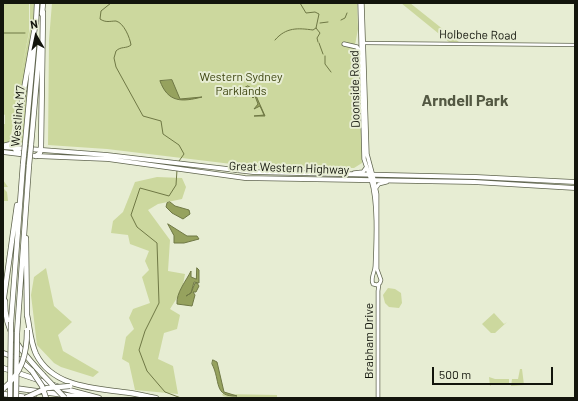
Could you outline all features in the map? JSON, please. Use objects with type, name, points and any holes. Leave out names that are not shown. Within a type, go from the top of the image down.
[{"type":"highway","name":"Westlink M7","points":[[16,398],[17,332],[25,203],[29,165],[28,145],[37,3]]},
{"type":"highway","name":"Westlink M7","points":[[10,398],[11,322],[23,164],[28,145],[43,3]]},
{"type":"highway","points":[[36,156],[43,151],[42,12]]},
{"type":"highway","points":[[27,155],[15,151],[16,131],[36,21]]},
{"type":"highway","points":[[3,147],[12,143],[16,131]]},
{"type":"highway","name":"Great Western Highway","points":[[3,147],[15,151]]},
{"type":"highway","name":"Great Western Highway","points":[[3,153],[15,151],[43,151],[107,155],[245,178],[474,182],[575,188]]},
{"type":"highway","name":"Great Western Highway","points":[[27,155],[108,159],[172,165]]},
{"type":"highway","name":"Great Western Highway","points":[[181,167],[253,172],[476,177],[575,182]]},
{"type":"highway","points":[[3,304],[11,241],[23,170]]},
{"type":"highway","points":[[3,388],[16,376],[23,362],[27,349],[25,203]]},
{"type":"highway","points":[[4,298],[6,321],[11,336],[24,354],[65,398]]},
{"type":"highway","points":[[27,315],[31,341],[36,354],[47,369],[57,377],[75,384],[148,397]]},
{"type":"highway","points":[[3,353],[19,359],[32,371],[42,386],[46,398]]},
{"type":"highway","points":[[3,367],[66,390],[99,398]]},
{"type":"highway","points":[[26,398],[45,388],[70,386],[156,398]]},
{"type":"highway","points":[[3,388],[87,398]]},
{"type":"highway","points":[[3,394],[34,398]]},
{"type":"main road","name":"Doonside Road","points":[[361,3],[361,56],[366,166],[370,174]]},
{"type":"main road","name":"Doonside Road","points":[[362,43],[364,49],[366,154],[370,174]]},
{"type":"main road","points":[[344,44],[357,47],[361,56]]},
{"type":"main road","points":[[339,174],[363,172],[366,166]]},
{"type":"main road","points":[[370,174],[376,188],[378,269],[381,280],[379,284],[374,284],[372,281],[375,267],[374,195],[372,180]]},
{"type":"main road","points":[[376,188],[377,185],[381,183],[397,181]]},
{"type":"main road","points":[[373,277],[376,275],[380,276]]},
{"type":"main road","name":"Brabham Drive","points":[[374,284],[376,297],[377,398]]},
{"type":"main road","name":"Brabham Drive","points":[[377,398],[379,284]]},
{"type":"street","name":"Holbeche Road","points":[[362,43],[575,45]]},
{"type":"street","name":"Holbeche Road","points":[[364,49],[370,45],[380,43]]},
{"type":"green space","points":[[3,3],[29,3],[29,32],[20,78],[30,29],[30,3],[34,3],[33,29],[16,120],[13,123],[10,142],[3,145],[3,124],[5,124],[5,115],[3,114]]},
{"type":"green space","name":"Western Sydney Parklands","points":[[52,3],[357,3],[358,29],[355,45],[359,57],[362,163],[354,168],[274,168],[274,164],[265,162],[265,168],[107,149],[48,145],[49,40]]},
{"type":"green space","points":[[401,3],[410,3],[459,42],[449,42]]},
{"type":"green space","points":[[32,53],[25,133],[23,142],[20,143],[17,141]]},
{"type":"green space","points":[[157,177],[182,178],[186,187],[182,199],[158,204],[148,210],[170,240],[168,271],[185,274],[182,290],[170,309],[180,315],[177,329],[164,333],[158,359],[173,366],[178,394],[135,390],[129,363],[122,359],[126,337],[134,329],[129,318],[133,309],[150,303],[142,277],[149,270],[145,261],[149,251],[130,244],[128,235],[111,233],[113,221],[123,212],[135,182]]},
{"type":"green space","points":[[3,180],[8,187],[4,187],[4,189],[7,192],[8,201],[3,201]]},
{"type":"green space","points":[[46,268],[54,306],[72,322],[58,335],[63,351],[99,372],[93,377],[61,367],[54,363],[37,345],[31,295],[34,277]]},
{"type":"green space","points":[[388,288],[395,289],[401,293],[402,303],[399,308],[389,307],[385,303],[383,295]]},
{"type":"green space","points":[[494,313],[504,324],[507,322],[495,333],[491,333],[482,324]]},
{"type":"green space","points":[[520,369],[522,369],[524,385],[511,386],[512,379],[518,379]]},
{"type":"green space","points":[[489,377],[495,379],[509,379],[509,385],[492,384],[490,386]]},
{"type":"green space","points":[[220,391],[222,394],[277,395],[277,398],[227,397],[223,396]]},
{"type":"shaded area","points":[[172,80],[180,99],[202,97],[182,100],[172,97],[163,88],[160,81]]},
{"type":"shaded area","points":[[248,86],[253,89],[265,116],[254,116],[264,115],[260,106],[254,109],[258,104],[255,96],[253,98],[251,96],[253,93],[250,89],[246,89],[235,97],[232,95]]},
{"type":"shaded area","points":[[170,202],[175,206],[189,210],[190,214],[183,219],[172,213],[166,207],[167,203]]},
{"type":"shaded area","points":[[168,224],[187,236],[197,236],[199,239],[184,243],[174,243],[174,236]]},
{"type":"shaded area","points":[[197,268],[199,270],[199,283],[194,282],[191,293],[195,283],[197,283],[199,286],[196,292],[193,292],[195,295],[192,306],[177,304],[180,291],[191,271],[191,277],[196,279]]},
{"type":"shaded area","points":[[213,360],[217,362],[224,392],[237,396],[229,396],[221,391],[212,364]]},
{"type":"waterway","points":[[111,3],[101,11],[100,19],[119,22],[126,31],[131,45],[116,51],[114,58],[116,67],[143,116],[161,121],[163,134],[179,145],[184,154],[179,161]]},
{"type":"waterway","points":[[300,3],[306,13],[315,12],[319,14],[316,28],[320,33],[317,38],[318,42]]},
{"type":"waterway","points":[[341,20],[345,18],[347,13]]},
{"type":"waterway","points":[[320,23],[328,22]]},
{"type":"waterway","points":[[275,40],[283,33],[292,29],[313,30],[316,28]]},
{"type":"waterway","points":[[3,33],[25,33]]},
{"type":"waterway","points":[[319,43],[323,54]]},
{"type":"waterway","points":[[325,56],[325,64],[331,72]]},
{"type":"waterway","points":[[177,170],[176,185],[169,196],[140,188],[131,215],[137,227],[157,243],[159,303],[145,331],[139,350],[147,371],[165,392],[181,398]]},
{"type":"district","name":"Arndell Park","points":[[465,101]]}]
